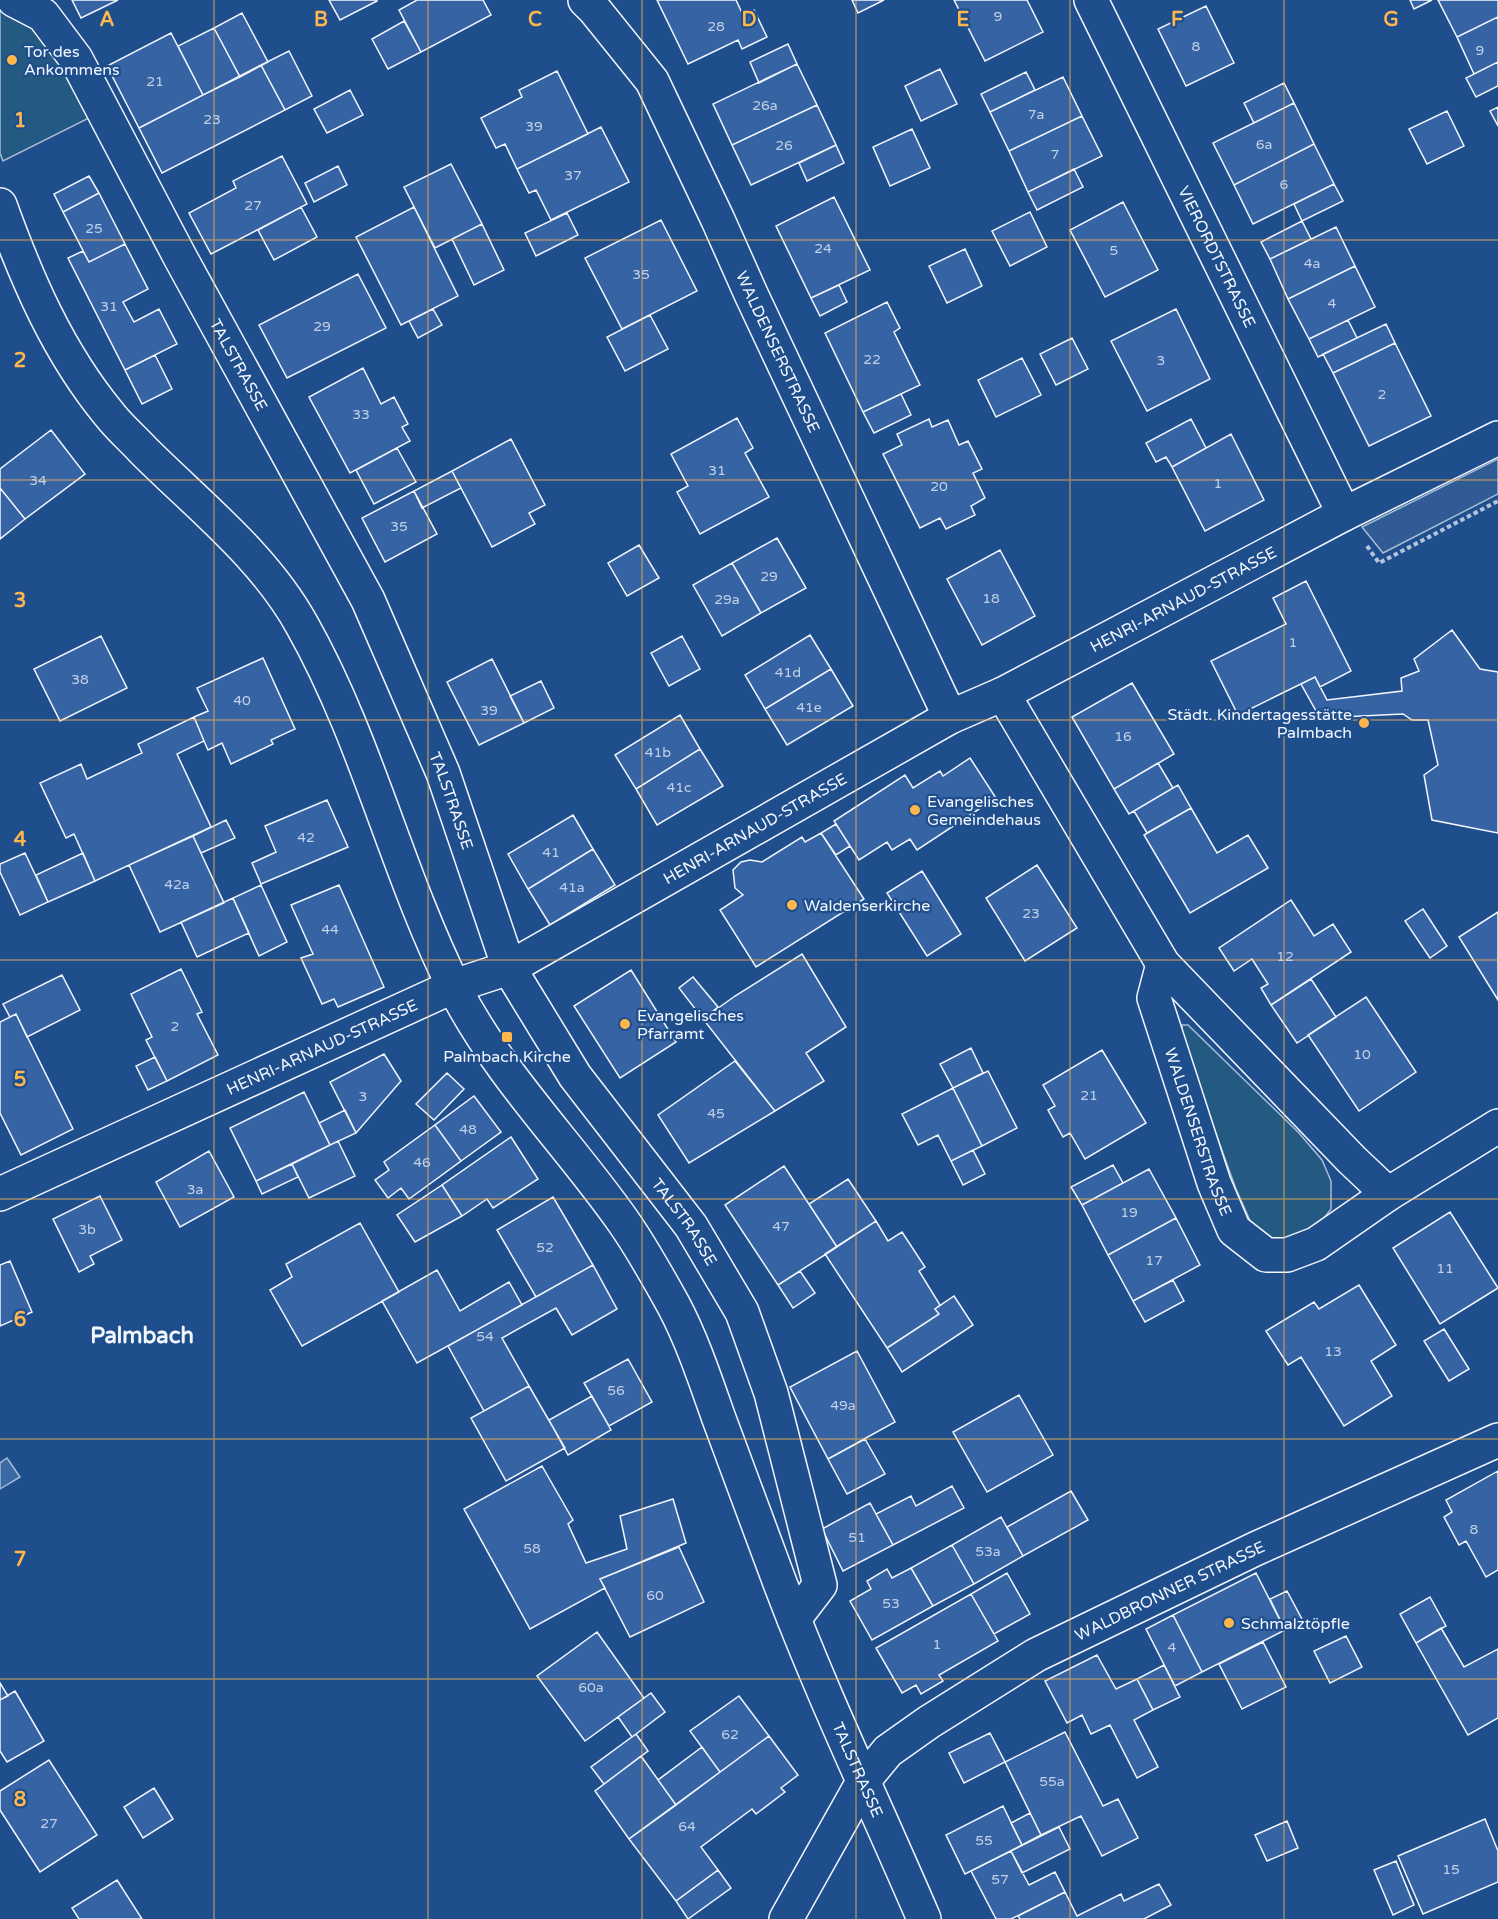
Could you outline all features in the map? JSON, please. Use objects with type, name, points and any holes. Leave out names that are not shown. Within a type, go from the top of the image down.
[{"type":"street","name":"TALSTRASSE","points":[[14,0],[43,15],[76,59],[180,257],[368,600],[443,773],[509,968],[575,1076],[691,1226],[742,1312],[771,1393],[820,1585],[794,1619]]},
{"type":"street","name":"WALDENSERSTRASSE","points":[[585,0],[652,81],[950,717]]},
{"type":"street","name":"VIERORDTSTRASSE","points":[[1092,0],[1344,514]]},
{"type":"street","name":"TALSTRASSE","points":[[0,205],[19,258],[42,311],[84,381],[111,417],[238,542],[265,573],[299,619],[324,666],[344,711],[419,910],[470,1018],[510,1078],[623,1220],[673,1304],[700,1368],[794,1619],[924,1919]]},
{"type":"street","name":"HENRI-ARNAUD-STRASSE","points":[[0,1194],[454,986],[509,968],[950,717],[1003,694],[1344,514],[1498,438]]},
{"type":"street","points":[[1003,694],[1163,964],[1343,1151],[1388,1194]]},
{"type":"street","name":"WALDENSERSTRASSE","points":[[1163,964],[1154,998],[1214,1183],[1234,1230],[1266,1255],[1287,1255],[1316,1244],[1388,1194],[1498,1126]]},
{"type":"street","name":"WALDBRONNER STRASSE","points":[[786,1919],[864,1780],[888,1751],[929,1722],[1036,1655],[1255,1550],[1498,1440]]},
{"type":"path","points":[[1344,514],[1379,563],[1498,501]]},
{"type":"shaded area","points":[[0,8],[30,20],[48,40],[91,117],[3,161],[0,153]]},
{"type":"shaded area","points":[[1498,459],[1498,494],[1383,553],[1362,527]]},
{"type":"shaded area","points":[[1182,1025],[1188,1025],[1299,1133],[1322,1160],[1331,1181],[1331,1209],[1318,1226],[1283,1241],[1268,1239],[1252,1225],[1236,1189],[1195,1076],[1182,1036]]},
{"type":"shaded area","points":[[7,1458],[20,1477],[0,1489],[0,1463]]},
{"type":"building","points":[[72,0],[118,0],[81,18]]},
{"type":"building","points":[[329,0],[377,0],[377,1],[340,20]]},
{"type":"building","points":[[417,0],[483,0],[491,15],[421,52],[399,10]]},
{"type":"building","points":[[657,0],[736,0],[743,15],[754,10],[767,37],[742,49],[738,40],[688,64]]},
{"type":"building","points":[[852,0],[884,0],[858,13]]},
{"type":"building","points":[[954,0],[1027,0],[1043,32],[985,61]]},
{"type":"building","points":[[1410,0],[1432,0],[1414,9]]},
{"type":"building","points":[[1438,0],[1498,0],[1498,17],[1457,37]]},
{"type":"building","points":[[1206,6],[1234,63],[1186,86],[1158,29]]},
{"type":"building","points":[[242,13],[268,62],[240,77],[214,28]]},
{"type":"building","points":[[1498,17],[1498,62],[1474,74],[1457,37]]},
{"type":"building","points":[[404,21],[421,52],[388,69],[372,39]]},
{"type":"building","points":[[214,28],[240,77],[203,95],[178,46]]},
{"type":"building","points":[[171,33],[203,95],[139,128],[107,66]]},
{"type":"building","points":[[788,44],[797,64],[759,83],[750,62]]},
{"type":"building","points":[[289,51],[312,96],[285,110],[261,65]]},
{"type":"building","points":[[1498,62],[1498,86],[1476,97],[1466,78]]},
{"type":"building","points":[[797,64],[817,105],[732,145],[713,104]]},
{"type":"building","points":[[261,65],[285,110],[162,173],[139,128]]},
{"type":"building","points":[[940,69],[957,104],[921,121],[905,86]]},
{"type":"building","points":[[557,71],[588,134],[517,169],[505,144],[496,148],[481,118],[522,97],[519,90]]},
{"type":"building","points":[[1026,72],[1035,90],[990,112],[981,94]]},
{"type":"building","points":[[1063,77],[1082,116],[1009,151],[990,112]]},
{"type":"building","points":[[1284,83],[1294,103],[1254,123],[1244,103]]},
{"type":"building","points":[[350,90],[363,115],[327,133],[314,109]]},
{"type":"building","points":[[1294,103],[1314,144],[1234,185],[1213,143]]},
{"type":"building","points":[[817,105],[836,145],[751,185],[732,145]]},
{"type":"building","points":[[1498,107],[1498,126],[1490,111]]},
{"type":"building","points":[[1447,111],[1464,146],[1427,164],[1409,129]]},
{"type":"building","points":[[1082,116],[1102,156],[1028,192],[1009,151]]},
{"type":"building","points":[[601,127],[629,182],[551,220],[536,190],[529,193],[517,169]]},
{"type":"building","points":[[912,129],[930,168],[890,186],[873,147]]},
{"type":"building","points":[[1314,144],[1334,184],[1253,224],[1234,185]]},
{"type":"building","points":[[836,145],[844,163],[807,181],[799,163]]},
{"type":"building","points":[[282,156],[307,204],[211,254],[189,213],[236,188],[233,181]]},
{"type":"building","points":[[451,164],[482,224],[435,248],[404,187]]},
{"type":"building","points":[[338,166],[347,185],[314,202],[305,183]]},
{"type":"building","points":[[1074,169],[1083,187],[1037,210],[1028,192]]},
{"type":"building","points":[[89,176],[99,193],[63,212],[54,194]]},
{"type":"building","points":[[1334,184],[1343,201],[1302,221],[1294,204]]},
{"type":"building","points":[[99,193],[125,244],[89,262],[63,212]]},
{"type":"building","points":[[834,197],[870,270],[811,298],[776,226]]},
{"type":"building","points":[[1123,202],[1158,270],[1105,297],[1070,230]]},
{"type":"building","points":[[301,207],[317,237],[274,260],[258,230]]},
{"type":"building","points":[[414,207],[458,296],[401,325],[356,237]]},
{"type":"building","points":[[1030,212],[1047,247],[1010,266],[992,231]]},
{"type":"building","points":[[567,213],[578,235],[536,256],[525,233]]},
{"type":"building","points":[[661,220],[697,291],[622,329],[585,258]]},
{"type":"building","points":[[1302,221],[1311,239],[1270,259],[1261,242]]},
{"type":"building","points":[[482,224],[504,270],[474,285],[452,239]]},
{"type":"building","points":[[1336,227],[1355,266],[1288,299],[1270,259]]},
{"type":"building","points":[[125,244],[148,289],[123,302],[134,322],[159,309],[177,344],[125,370],[68,258],[83,251],[89,262]]},
{"type":"building","points":[[965,249],[982,286],[947,303],[929,266]]},
{"type":"building","points":[[1355,266],[1375,307],[1309,339],[1288,299]]},
{"type":"building","points":[[358,274],[386,328],[287,378],[259,325]]},
{"type":"building","points":[[839,285],[847,302],[820,316],[811,298]]},
{"type":"building","points":[[887,302],[900,328],[894,332],[920,385],[863,412],[825,333]]},
{"type":"building","points":[[433,309],[442,325],[418,338],[409,321]]},
{"type":"building","points":[[1176,309],[1210,379],[1147,411],[1111,341]]},
{"type":"building","points":[[650,315],[668,349],[625,371],[607,337]]},
{"type":"building","points":[[1348,320],[1357,338],[1318,357],[1309,339]]},
{"type":"building","points":[[1386,324],[1395,343],[1333,373],[1323,354]]},
{"type":"building","points":[[1072,338],[1088,369],[1056,385],[1040,354]]},
{"type":"building","points":[[1395,343],[1431,416],[1369,446],[1333,373]]},
{"type":"building","points":[[155,355],[172,389],[142,404],[125,370]]},
{"type":"building","points":[[1022,358],[1041,395],[996,417],[978,380]]},
{"type":"building","points":[[363,368],[381,404],[394,397],[408,424],[402,427],[410,441],[350,473],[309,397]]},
{"type":"building","points":[[901,394],[911,415],[874,433],[863,412]]},
{"type":"building","points":[[737,418],[753,448],[745,453],[769,497],[700,534],[677,492],[688,486],[671,454]]},
{"type":"building","points":[[929,419],[932,427],[948,420],[959,445],[968,441],[982,469],[973,473],[985,498],[971,506],[975,515],[946,529],[940,518],[920,528],[883,454],[902,445],[897,434]]},
{"type":"building","points":[[1191,419],[1206,448],[1172,467],[1166,457],[1156,462],[1146,443]]},
{"type":"building","points":[[51,430],[85,474],[25,519],[0,488],[0,469]]},
{"type":"building","points":[[1231,434],[1264,500],[1205,531],[1172,467]]},
{"type":"building","points":[[511,439],[545,505],[529,513],[535,524],[492,547],[452,471]]},
{"type":"building","points":[[397,448],[416,482],[374,504],[356,470]]},
{"type":"building","points":[[452,471],[461,488],[422,508],[414,491]]},
{"type":"building","points":[[0,488],[25,519],[0,539]]},
{"type":"building","points":[[414,491],[437,534],[385,562],[362,518]]},
{"type":"building","points":[[777,538],[806,588],[761,613],[732,563]]},
{"type":"building","points":[[639,545],[659,578],[627,596],[608,563]]},
{"type":"building","points":[[1000,550],[1035,616],[982,645],[947,579]]},
{"type":"building","points":[[732,563],[761,613],[722,636],[693,585]]},
{"type":"building","points":[[1306,581],[1351,671],[1320,687],[1315,677],[1238,715],[1211,661],[1286,624],[1273,598]]},
{"type":"building","points":[[1452,630],[1480,669],[1498,672],[1498,833],[1432,820],[1424,775],[1438,765],[1428,720],[1412,720],[1403,714],[1320,718],[1301,684],[1315,677],[1327,700],[1402,691],[1401,678],[1419,671],[1414,659]]},
{"type":"building","points":[[810,635],[831,669],[765,709],[745,675]]},
{"type":"building","points":[[101,636],[127,688],[60,721],[34,669]]},
{"type":"building","points":[[682,636],[700,669],[669,686],[651,653]]},
{"type":"building","points":[[263,658],[295,729],[271,740],[273,744],[231,764],[222,743],[208,750],[194,717],[208,711],[197,688]]},
{"type":"building","points":[[492,659],[524,723],[479,745],[447,682]]},
{"type":"building","points":[[831,669],[853,706],[787,745],[765,709]]},
{"type":"building","points":[[541,681],[554,708],[524,723],[510,696]]},
{"type":"building","points":[[1132,683],[1174,754],[1114,789],[1072,717]]},
{"type":"building","points":[[680,715],[700,749],[636,789],[615,755]]},
{"type":"building","points":[[194,717],[204,741],[177,754],[211,827],[95,881],[74,834],[66,838],[40,783],[81,764],[87,779],[142,753],[138,744]]},
{"type":"building","points":[[700,749],[723,786],[657,825],[636,789]]},
{"type":"building","name":"Evangelisches Gemeindehaus","points":[[970,758],[996,798],[917,850],[910,839],[892,850],[887,842],[859,860],[834,821],[905,775],[913,788],[940,771],[943,776]]},
{"type":"building","points":[[1158,763],[1173,788],[1129,814],[1114,789]]},
{"type":"building","points":[[1178,785],[1191,808],[1147,833],[1134,811]]},
{"type":"building","points":[[327,800],[348,847],[261,884],[252,863],[276,852],[265,826]]},
{"type":"building","points":[[1191,808],[1217,853],[1248,835],[1268,868],[1190,913],[1144,835]]},
{"type":"building","points":[[573,815],[593,849],[528,889],[508,854]]},
{"type":"building","points":[[226,820],[235,838],[201,853],[193,836]]},
{"type":"building","points":[[836,824],[850,846],[836,855],[821,833]]},
{"type":"building","name":"Waldenserkirche","points":[[821,833],[864,899],[756,967],[720,910],[743,895],[735,888],[733,870],[741,862],[750,860],[762,862],[802,837],[805,842]]},
{"type":"building","points":[[193,836],[224,903],[160,932],[129,865]]},
{"type":"building","points":[[593,849],[615,885],[550,925],[528,889]]},
{"type":"building","points":[[25,853],[48,902],[20,915],[0,872],[0,864]]},
{"type":"building","points":[[83,853],[95,881],[48,902],[36,875]]},
{"type":"building","points":[[1037,865],[1077,928],[1025,961],[986,898]]},
{"type":"building","points":[[922,871],[961,934],[927,956],[887,893]]},
{"type":"building","points":[[261,885],[287,942],[259,956],[233,898]]},
{"type":"building","points":[[339,885],[384,987],[338,1007],[334,999],[322,1004],[301,958],[313,954],[291,905]]},
{"type":"building","points":[[233,898],[249,933],[197,957],[181,922]]},
{"type":"building","points":[[1291,900],[1314,936],[1333,924],[1351,952],[1271,1005],[1261,988],[1268,984],[1252,959],[1234,971],[1219,948]]},
{"type":"building","points":[[1423,909],[1447,946],[1430,958],[1405,921]]},
{"type":"building","points":[[1498,912],[1498,1000],[1459,937]]},
{"type":"building","points":[[802,954],[846,1027],[806,1053],[824,1081],[775,1111],[703,1019]]},
{"type":"building","points":[[181,969],[202,1012],[197,1014],[218,1055],[167,1081],[146,1040],[152,1037],[131,994]]},
{"type":"building","name":"Evangelisches Pfarramt","points":[[631,970],[676,1042],[620,1078],[574,1006]]},
{"type":"building","points":[[62,975],[80,1010],[27,1037],[16,1014],[10,1017],[3,1004]]},
{"type":"building","points":[[693,977],[718,1007],[703,1019],[679,988]]},
{"type":"building","points":[[1311,979],[1336,1017],[1297,1043],[1271,1005]]},
{"type":"building","points":[[1366,997],[1416,1072],[1359,1111],[1308,1035]]},
{"type":"building","points":[[16,1014],[73,1129],[21,1155],[0,1113],[0,1022]]},
{"type":"building","points":[[971,1048],[983,1073],[953,1088],[940,1064]]},
{"type":"building","points":[[1102,1050],[1146,1123],[1085,1159],[1070,1133],[1063,1137],[1048,1110],[1055,1106],[1043,1085]]},
{"type":"building","points":[[384,1054],[401,1081],[356,1133],[330,1082]]},
{"type":"building","points":[[155,1057],[167,1081],[148,1090],[136,1066]]},
{"type":"building","points":[[735,1061],[775,1111],[689,1163],[658,1115]]},
{"type":"building","points":[[988,1071],[1017,1128],[982,1146],[953,1088]]},
{"type":"building","points":[[447,1073],[464,1089],[434,1120],[416,1104]]},
{"type":"building","points":[[953,1088],[982,1146],[951,1161],[938,1135],[918,1145],[902,1114]]},
{"type":"building","points":[[304,1092],[330,1145],[256,1181],[230,1128]]},
{"type":"building","points":[[474,1096],[501,1132],[461,1161],[435,1125]]},
{"type":"building","points":[[345,1110],[356,1133],[330,1145],[319,1123]]},
{"type":"building","points":[[435,1125],[461,1161],[409,1199],[401,1188],[388,1198],[375,1180],[389,1170],[384,1162]]},
{"type":"building","points":[[511,1137],[538,1179],[493,1208],[487,1199],[462,1216],[442,1185]]},
{"type":"building","points":[[338,1141],[355,1176],[309,1198],[292,1164]]},
{"type":"building","points":[[973,1150],[985,1174],[963,1185],[951,1161]]},
{"type":"building","points":[[209,1151],[234,1197],[180,1227],[156,1182]]},
{"type":"building","points":[[292,1164],[298,1177],[262,1194],[256,1181]]},
{"type":"building","points":[[1113,1165],[1123,1183],[1082,1205],[1071,1187]]},
{"type":"building","points":[[784,1166],[837,1247],[778,1285],[725,1205]]},
{"type":"building","points":[[1149,1169],[1176,1218],[1108,1255],[1082,1205]]},
{"type":"building","points":[[848,1179],[876,1221],[837,1247],[809,1204]]},
{"type":"building","points":[[442,1185],[462,1216],[415,1242],[397,1215]]},
{"type":"building","points":[[100,1196],[122,1240],[90,1256],[94,1264],[79,1272],[53,1219]]},
{"type":"building","points":[[553,1197],[593,1265],[536,1297],[497,1230]]},
{"type":"building","points":[[1450,1212],[1498,1288],[1440,1324],[1393,1248]]},
{"type":"building","points":[[1176,1218],[1200,1265],[1133,1301],[1108,1255]]},
{"type":"building","points":[[876,1221],[888,1241],[902,1232],[925,1267],[919,1271],[940,1305],[935,1309],[939,1314],[887,1348],[825,1254]]},
{"type":"building","points":[[360,1223],[399,1292],[302,1346],[270,1290],[292,1277],[286,1264]]},
{"type":"building","points":[[10,1261],[32,1312],[0,1326],[0,1265]]},
{"type":"building","points":[[593,1265],[617,1309],[572,1335],[556,1308],[502,1338],[529,1386],[484,1411],[448,1346]]},
{"type":"building","points":[[437,1270],[460,1311],[509,1282],[522,1305],[417,1363],[382,1301]]},
{"type":"building","points":[[800,1271],[815,1293],[793,1308],[778,1285]]},
{"type":"building","points":[[1173,1280],[1184,1301],[1145,1322],[1133,1301]]},
{"type":"building","points":[[1359,1285],[1396,1345],[1371,1361],[1392,1396],[1344,1426],[1301,1357],[1288,1365],[1266,1331],[1314,1302],[1319,1309]]},
{"type":"building","points":[[954,1296],[973,1325],[902,1372],[887,1348],[939,1314],[935,1309]]},
{"type":"building","points":[[1444,1329],[1469,1369],[1449,1381],[1424,1341]]},
{"type":"building","points":[[857,1351],[895,1422],[828,1459],[790,1387]]},
{"type":"building","points":[[628,1359],[652,1402],[609,1426],[584,1383]]},
{"type":"building","points":[[529,1386],[565,1448],[506,1481],[471,1418]]},
{"type":"building","points":[[1019,1395],[1053,1455],[987,1492],[953,1432]]},
{"type":"building","points":[[592,1396],[611,1430],[568,1455],[549,1420]]},
{"type":"building","points":[[865,1439],[885,1474],[847,1494],[828,1459]]},
{"type":"building","points":[[542,1466],[573,1520],[568,1524],[586,1563],[627,1549],[620,1516],[673,1499],[686,1543],[600,1579],[605,1588],[530,1629],[464,1509]]},
{"type":"building","points":[[1498,1471],[1498,1570],[1486,1577],[1466,1541],[1459,1545],[1444,1517],[1452,1512],[1446,1500]]},
{"type":"building","points":[[952,1486],[964,1508],[893,1545],[876,1514],[911,1496],[916,1506]]},
{"type":"building","points":[[1071,1491],[1088,1520],[1023,1556],[1007,1527]]},
{"type":"building","points":[[870,1503],[893,1545],[843,1571],[822,1529]]},
{"type":"building","points":[[1001,1517],[1023,1556],[974,1584],[952,1545]]},
{"type":"building","points":[[952,1545],[974,1584],[933,1606],[911,1568]]},
{"type":"building","points":[[679,1547],[704,1602],[630,1637],[600,1579]]},
{"type":"building","points":[[911,1568],[933,1606],[872,1640],[850,1601],[871,1589],[867,1581],[887,1569],[892,1578]]},
{"type":"building","points":[[1007,1573],[1030,1614],[994,1634],[971,1594]]},
{"type":"building","name":"Schmalztöpfle","points":[[1256,1573],[1285,1630],[1202,1672],[1173,1615]]},
{"type":"building","points":[[1287,1591],[1303,1621],[1285,1630],[1270,1599]]},
{"type":"building","points":[[971,1594],[998,1641],[939,1675],[943,1681],[921,1694],[916,1685],[902,1693],[876,1648]]},
{"type":"building","points":[[1430,1597],[1446,1626],[1416,1643],[1400,1614]]},
{"type":"building","points":[[1173,1615],[1202,1672],[1175,1686],[1146,1629]]},
{"type":"building","points":[[1441,1628],[1464,1667],[1498,1649],[1498,1718],[1468,1735],[1416,1643]]},
{"type":"building","points":[[597,1632],[644,1698],[585,1741],[537,1676]]},
{"type":"building","points":[[1346,1636],[1362,1667],[1330,1683],[1314,1651]]},
{"type":"building","points":[[1263,1642],[1286,1687],[1242,1709],[1219,1664]]},
{"type":"building","points":[[1097,1655],[1116,1689],[1137,1679],[1153,1710],[1134,1720],[1158,1767],[1137,1778],[1110,1725],[1091,1734],[1082,1715],[1067,1723],[1045,1681]]},
{"type":"building","points":[[1164,1665],[1180,1697],[1153,1710],[1137,1679]]},
{"type":"building","points":[[0,1683],[8,1696],[0,1700]]},
{"type":"building","points":[[15,1691],[44,1741],[7,1762],[0,1751],[0,1700]]},
{"type":"building","points":[[651,1693],[665,1712],[632,1737],[618,1717]]},
{"type":"building","points":[[739,1696],[769,1736],[720,1772],[690,1731]]},
{"type":"building","points":[[1065,1732],[1103,1806],[1118,1799],[1138,1838],[1102,1856],[1081,1816],[1041,1835],[1005,1762]]},
{"type":"building","points":[[990,1733],[1005,1762],[964,1783],[949,1753]]},
{"type":"building","points":[[636,1734],[648,1751],[604,1784],[591,1767]]},
{"type":"building","points":[[769,1736],[798,1775],[781,1788],[785,1792],[756,1814],[752,1809],[701,1847],[718,1870],[676,1901],[629,1839]]},
{"type":"building","points":[[702,1747],[720,1772],[676,1805],[658,1780]]},
{"type":"building","points":[[641,1756],[676,1805],[629,1839],[595,1791]]},
{"type":"building","points":[[49,1760],[97,1835],[40,1872],[0,1810],[0,1791]]},
{"type":"building","points":[[154,1788],[173,1819],[143,1838],[124,1807]]},
{"type":"building","points":[[1003,1806],[1022,1845],[965,1874],[946,1835]]},
{"type":"building","points":[[1030,1813],[1041,1835],[1022,1845],[1011,1823]]},
{"type":"building","points":[[1485,1819],[1498,1851],[1498,1882],[1423,1914],[1398,1856]]},
{"type":"building","points":[[1287,1821],[1298,1848],[1267,1861],[1255,1835]]},
{"type":"building","points":[[1059,1827],[1070,1849],[1022,1873],[1011,1851]]},
{"type":"building","points":[[1011,1851],[1029,1885],[1055,1872],[1065,1892],[1011,1919],[996,1919],[971,1871]]},
{"type":"building","points":[[1396,1861],[1414,1905],[1393,1915],[1374,1870]]},
{"type":"building","points":[[718,1870],[731,1888],[688,1919],[676,1901]]},
{"type":"building","points":[[117,1880],[142,1919],[79,1919],[72,1908]]},
{"type":"building","points":[[1159,1884],[1171,1905],[1144,1919],[1020,1919],[1018,1916],[1065,1892],[1077,1916],[1121,1894],[1124,1901]]},
{"type":"place","name":"Tor des Ankommens","points":[[12,60]]},
{"type":"place","name":"Städt. Kindertagesstätte Palmbach","points":[[1364,723]]},
{"type":"place","name":"Evangelisches Gemeindehaus","points":[[915,810]]},
{"type":"place","name":"Waldenserkirche","points":[[792,905]]},
{"type":"place","name":"Evangelisches Pfarramt","points":[[625,1024]]},
{"type":"place","name":"Palmbach Kirche","points":[[507,1037]]},
{"type":"place","name":"Schmalztöpfle","points":[[1229,1623]]},
{"type":"district","name":"Palmbach","points":[[142,1335]]}]
